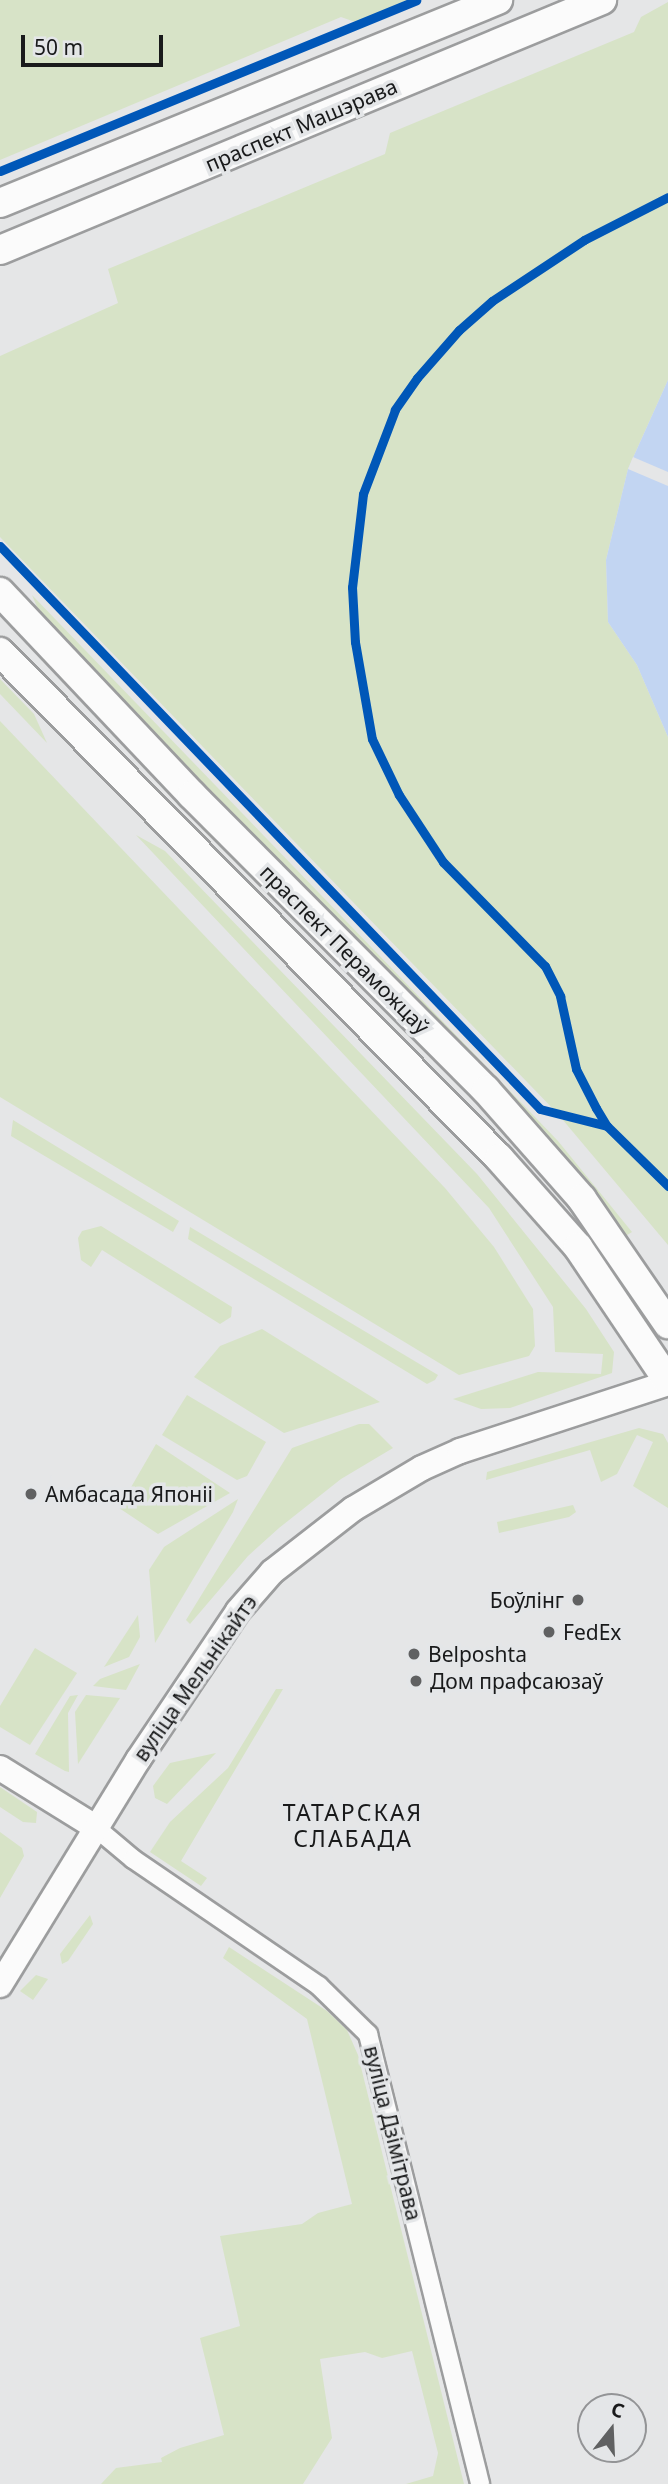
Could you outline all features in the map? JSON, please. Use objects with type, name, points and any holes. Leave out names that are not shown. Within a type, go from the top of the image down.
[{"type":"main road","name":"праспект Машэрава","points":[[0,203],[498,0]]},
{"type":"main road","name":"праспект Машэрава","points":[[0,250],[589,3]]},
{"type":"main road","name":"праспект Пераможцаў","points":[[0,592],[192,795],[486,1090],[582,1199],[668,1324]]},
{"type":"main road","name":"праспект Пераможцаў","points":[[0,652],[499,1158],[578,1247],[668,1382]]},
{"type":"main road","name":"вуліца Мельнікайтэ","points":[[0,1985],[95,1827],[238,1611],[308,1541],[353,1509],[447,1457],[668,1382]]},
{"type":"main road","points":[[0,1768],[95,1827]]},
{"type":"street","name":"вуліца Дзімітрава","points":[[95,1827],[134,1859],[319,1986],[368,2034],[480,2484]]},
{"type":"green space","points":[[0,0],[416,0],[358,23],[341,17],[0,160]]},
{"type":"green space","points":[[668,2],[668,380],[628,469],[606,560],[608,622],[637,665],[668,737],[668,1245],[557,1113],[0,537],[0,356],[118,303],[108,269],[385,154],[390,133],[634,32],[641,17]]},
{"type":"green space","points":[[32,595],[558,1141],[632,1232],[624,1237],[42,619]]},
{"type":"green space","points":[[0,679],[34,714],[47,743],[0,694]]},
{"type":"green space","points":[[0,721],[445,1188],[494,1247],[533,1309],[535,1346],[529,1356],[459,1375],[0,1097]]},
{"type":"green space","points":[[136,835],[165,851],[477,1174],[586,1309],[614,1352],[612,1373],[510,1408],[481,1409],[453,1399],[538,1372],[601,1374],[603,1354],[555,1352],[553,1307],[489,1208]]},
{"type":"green space","points":[[13,1120],[179,1221],[173,1232],[11,1136]]},
{"type":"green space","points":[[101,1226],[232,1307],[231,1317],[220,1324],[102,1250],[91,1267],[81,1260],[78,1238],[82,1231]]},
{"type":"green space","points":[[190,1227],[438,1375],[435,1380],[427,1384],[188,1239]]},
{"type":"green space","points":[[262,1329],[380,1402],[284,1433],[194,1377],[220,1346]]},
{"type":"green space","points":[[187,1395],[266,1442],[247,1476],[237,1480],[162,1435]]},
{"type":"green space","points":[[359,1424],[369,1424],[393,1448],[341,1479],[279,1528],[248,1556],[190,1624],[186,1620],[292,1448]]},
{"type":"green space","points":[[639,1428],[663,1434],[668,1443],[668,1508],[633,1486],[653,1442],[637,1435],[617,1474],[601,1482],[590,1450],[486,1480],[487,1472]]},
{"type":"green space","points":[[156,1444],[230,1493],[158,1534],[119,1508]]},
{"type":"green space","points":[[238,1499],[233,1512],[155,1643],[149,1570],[164,1547]]},
{"type":"green space","points":[[573,1505],[576,1512],[569,1517],[499,1533],[497,1522]]},
{"type":"green space","points":[[138,1615],[140,1637],[129,1657],[104,1667]]},
{"type":"green space","points":[[35,1648],[77,1673],[30,1745],[0,1727],[0,1706]]},
{"type":"green space","points":[[140,1664],[126,1690],[93,1686],[100,1679]]},
{"type":"green space","points":[[276,1689],[283,1689],[181,1861],[207,1878],[201,1886],[150,1852],[170,1822],[228,1768]]},
{"type":"green space","points":[[78,1695],[68,1713],[69,1772],[35,1754],[70,1696]]},
{"type":"green space","points":[[86,1695],[120,1698],[78,1764],[75,1712]]},
{"type":"green space","points":[[216,1753],[167,1804],[155,1798],[153,1786],[170,1763]]},
{"type":"green space","points":[[0,1787],[37,1812],[36,1823],[23,1822],[0,1807]]},
{"type":"green space","points":[[0,1832],[22,1848],[24,1856],[0,1898]]},
{"type":"green space","points":[[90,1915],[93,1924],[68,1961],[62,1964],[60,1954]]},
{"type":"green space","points":[[229,1947],[327,2011],[347,2030],[358,2055],[464,2484],[406,2484],[433,2476],[438,2453],[412,2351],[382,2358],[365,2352],[320,2359],[332,2438],[303,2484],[101,2484],[116,2468],[162,2462],[161,2458],[180,2448],[224,2435],[200,2338],[240,2326],[220,2236],[302,2224],[318,2213],[352,2204],[307,2019],[223,1958]]},
{"type":"green space","points":[[36,1975],[48,1979],[33,2000],[20,1991]]},
{"type":"water","points":[[668,380],[668,737],[637,665],[608,622],[606,560],[628,469]]},
{"type":"pier","points":[[633,457],[668,472],[668,486],[628,469]]},
{"type":"cycle path","points":[[0,171],[416,0]]},
{"type":"cycle path","points":[[668,197],[584,240],[492,301],[459,330],[417,378],[395,410],[363,494],[352,587],[355,642],[372,739],[399,795],[443,862],[545,966],[560,996],[576,1069],[596,1108],[607,1126],[668,1186]]},
{"type":"cycle path","points":[[0,546],[540,1109],[607,1126]]},
{"type":"place","name":"Амбасада Японіі","points":[[31,1494]]},
{"type":"place","name":"Боўлінг","points":[[578,1600]]},
{"type":"place","name":"FedEx","points":[[549,1632]]},
{"type":"place","name":"Belposhta","points":[[414,1654]]},
{"type":"place","name":"Дом прафсаюзаў","points":[[416,1681]]},
{"type":"district","name":"ТАТАРСКАЯ СЛАБАДА","points":[[353,1825]]}]
